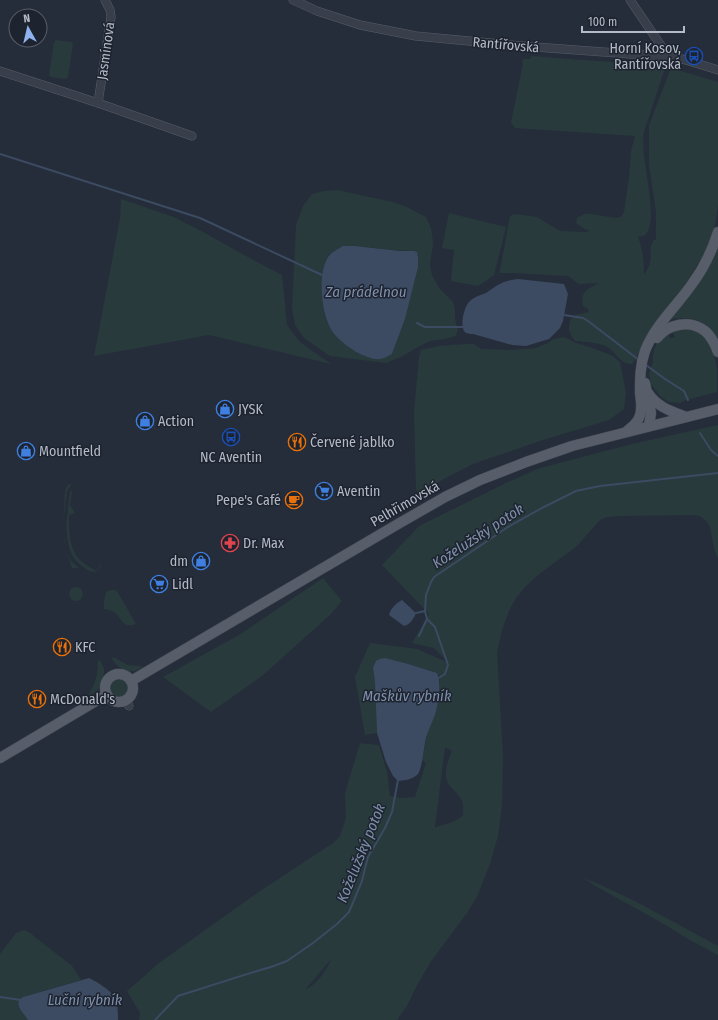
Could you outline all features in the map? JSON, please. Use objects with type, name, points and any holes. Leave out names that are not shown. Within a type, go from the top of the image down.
[{"type":"main road","points":[[648,426],[643,420],[641,413],[640,377],[651,338],[698,276],[712,250],[718,232]]},
{"type":"main road","points":[[647,353],[655,340],[664,330],[672,326],[687,324],[697,326],[706,331],[718,352]]},
{"type":"main road","points":[[643,367],[651,413],[648,426]]},
{"type":"main road","points":[[646,389],[653,400],[659,405],[686,417]]},
{"type":"main road","name":"Pelhřimovská","points":[[131,681],[398,524],[464,487],[553,452],[586,442],[718,409]]},
{"type":"main road","points":[[626,432],[636,424],[641,413]]},
{"type":"main road","points":[[114,674],[122,674],[131,681],[133,692],[127,703],[115,702],[106,696],[104,687],[110,676],[114,674]]},
{"type":"main road","points":[[0,758],[106,696]]},
{"type":"street","name":"Jasmínová","points":[[98,103],[111,17],[110,10],[105,0]]},
{"type":"street","points":[[630,0],[664,50],[665,57]]},
{"type":"street","name":"Rantířovská","points":[[296,1],[317,11],[360,25],[416,36],[665,57],[686,60],[718,70]]},
{"type":"street","points":[[0,71],[192,136]]},
{"type":"shaded area","points":[[56,40],[72,42],[73,44],[68,77],[66,79],[51,77],[49,75],[54,42]]},
{"type":"shaded area","points":[[531,56],[666,65],[644,132],[644,156],[651,214],[650,226],[646,234],[638,237],[643,256],[644,275],[650,263],[652,243],[656,240],[656,212],[649,165],[649,125],[671,68],[718,82],[718,206],[714,231],[704,254],[686,283],[647,336],[632,364],[622,361],[612,350],[605,346],[575,341],[570,333],[569,324],[574,316],[589,311],[583,306],[582,297],[588,289],[599,283],[579,284],[568,276],[500,273],[510,216],[514,214],[537,217],[560,231],[587,232],[589,230],[584,229],[576,223],[577,218],[584,214],[616,218],[621,217],[624,212],[631,151],[635,136],[515,128],[511,122],[522,63],[523,59],[531,59]]},
{"type":"shaded area","points":[[337,190],[393,202],[407,207],[426,217],[431,228],[433,243],[430,265],[432,275],[439,288],[453,302],[458,330],[456,336],[430,341],[403,356],[386,363],[330,356],[304,338],[295,325],[292,308],[296,225],[303,206],[312,194]],"holes":[[[343,246],[414,251],[405,319],[392,354],[371,358],[358,353],[340,339],[330,328],[327,322],[322,298],[322,280],[325,263],[331,253]]]},
{"type":"shaded area","points":[[121,199],[174,217],[282,275],[287,325],[300,342],[331,364],[209,335],[94,356],[120,218]]},
{"type":"shaded area","points":[[449,213],[506,227],[494,275],[478,286],[451,281],[454,250],[442,248]]},
{"type":"shaded area","points":[[718,244],[717,338],[707,326],[697,320],[684,318],[669,319]]},
{"type":"shaded area","points":[[689,328],[702,333],[713,349],[717,368],[717,392],[680,403],[669,402],[661,397],[651,384],[649,374],[653,361],[653,354],[658,342],[667,333],[671,339],[675,337],[672,330]]},
{"type":"shaded area","points":[[564,337],[576,343],[613,356],[620,362],[626,393],[624,409],[609,420],[543,440],[473,464],[423,492],[418,493],[416,489],[414,411],[421,350],[438,346],[466,344],[474,344],[481,349],[512,350],[536,348],[554,339]]},
{"type":"shaded area","points":[[718,425],[718,559],[712,534],[707,522],[705,519],[696,515],[607,517],[600,520],[577,546],[538,575],[516,598],[509,611],[502,630],[497,652],[503,755],[502,805],[498,836],[490,864],[477,897],[432,960],[407,1006],[397,1020],[139,1020],[140,1013],[127,991],[159,963],[260,891],[333,843],[340,836],[346,818],[345,793],[360,743],[379,745],[387,772],[390,796],[401,798],[415,797],[426,763],[422,760],[428,730],[435,714],[438,702],[440,677],[437,673],[394,660],[373,668],[377,733],[365,735],[355,677],[370,643],[417,649],[449,663],[434,648],[412,643],[429,614],[382,565],[419,526],[510,481],[540,468],[632,444]],"holes":[[[445,747],[452,751],[447,766],[446,780],[462,801],[463,815],[454,821],[435,828]],[[332,958],[321,976],[314,984],[305,990]]]},
{"type":"shaded area","points":[[70,484],[71,485],[67,491],[63,522],[65,490]]},
{"type":"shaded area","points":[[70,491],[72,491],[70,505],[75,513],[69,515],[72,547],[82,562],[92,569],[96,571],[101,564],[96,572],[90,571],[82,566],[75,559],[70,550],[67,520]]},
{"type":"shaded area","points":[[67,553],[71,561],[79,568],[72,568]]},
{"type":"shaded area","points":[[323,578],[342,601],[330,615],[262,676],[211,712],[163,677],[239,635]]},
{"type":"shaded area","points":[[76,587],[81,589],[83,594],[81,599],[76,601],[71,599],[69,594],[71,589]]},
{"type":"shaded area","points":[[109,590],[115,590],[136,624],[125,624],[117,614],[104,609],[106,592]]},
{"type":"shaded area","points":[[113,657],[128,665],[142,667],[134,671],[122,669],[112,659]]},
{"type":"shaded area","points":[[100,660],[104,669],[103,678],[97,691],[88,699],[89,693],[96,679],[98,661]]},
{"type":"shaded area","points":[[119,678],[126,681],[129,688],[126,695],[119,698],[112,695],[109,688],[112,681]]},
{"type":"shaded area","points":[[582,877],[634,901],[718,946],[718,955],[599,888]]},
{"type":"shaded area","points":[[24,930],[72,966],[81,980],[20,999],[28,1020],[0,1020],[0,954],[16,933]]},
{"type":"water","name":"Za prádelnou","points":[[343,246],[417,252],[418,267],[405,319],[392,354],[382,359],[368,357],[347,346],[336,336],[328,324],[323,305],[322,273],[329,255]]},
{"type":"water","points":[[518,279],[564,284],[568,294],[563,321],[560,328],[549,339],[526,346],[512,345],[465,332],[462,324],[463,316],[470,301],[502,283]]},
{"type":"water","points":[[402,600],[416,613],[410,623],[404,626],[389,615],[394,606]]},
{"type":"water","name":"Maškův rybník","points":[[385,658],[437,673],[439,682],[439,694],[435,715],[426,738],[422,762],[418,774],[411,779],[406,780],[398,781],[393,776],[386,762],[377,733],[373,668],[376,661]]},
{"type":"water","name":"Luční rybník","points":[[89,978],[112,993],[116,1000],[118,1020],[28,1020],[19,1006],[20,1000],[23,997]]},
{"type":"waterway","points":[[0,154],[200,218],[322,275]]},
{"type":"waterway","points":[[564,315],[583,318],[639,360]]},
{"type":"waterway","points":[[417,323],[425,327],[463,327]]},
{"type":"waterway","points":[[646,365],[684,391],[688,400]]},
{"type":"waterway","points":[[700,433],[711,450],[718,456]]},
{"type":"waterway","name":"Koželužský potok","points":[[437,679],[445,674],[448,665],[435,627],[427,619],[425,611],[426,595],[434,577],[508,527],[576,491],[600,486],[718,473]]},
{"type":"waterway","points":[[416,613],[425,611]]},
{"type":"waterway","points":[[419,636],[427,619]]},
{"type":"waterway","name":"Koželužský potok","points":[[155,1020],[178,996],[287,961],[337,924],[349,912],[362,881],[368,857],[385,828],[392,812],[398,780]]},
{"type":"waterway","points":[[0,997],[21,1000]]},
{"type":"place","name":"Horní Kosov, Rantířovská","points":[[694,56]]},
{"type":"place","name":"JYSK","points":[[225,409]]},
{"type":"place","name":"Action","points":[[145,421]]},
{"type":"place","name":"NC Aventin","points":[[231,437]]},
{"type":"place","name":"Červené jablko","points":[[297,442]]},
{"type":"place","name":"Mountfield","points":[[26,451]]},
{"type":"place","name":"Aventin","points":[[324,491]]},
{"type":"place","name":"Pepe's Café","points":[[294,500]]},
{"type":"place","name":"Dr. Max","points":[[230,543]]},
{"type":"place","name":"dm","points":[[201,561]]},
{"type":"place","name":"Lidl","points":[[159,584]]},
{"type":"place","name":"KFC","points":[[62,647]]},
{"type":"place","name":"McDonald's","points":[[37,699]]}]
